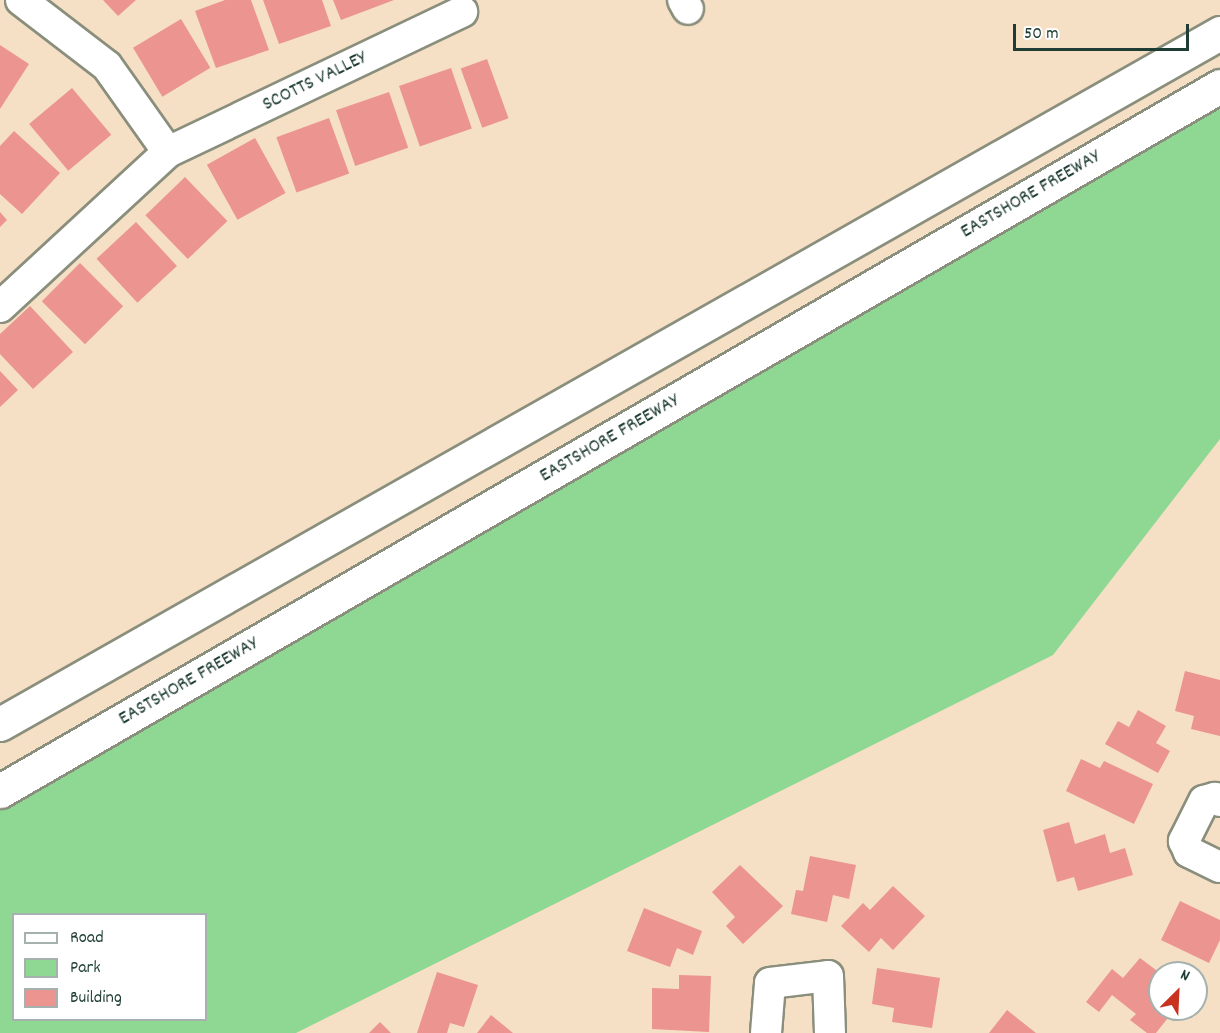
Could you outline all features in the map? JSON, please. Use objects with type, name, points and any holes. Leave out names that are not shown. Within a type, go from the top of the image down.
[{"type":"highway","points":[[0,724],[1220,33]]},
{"type":"highway","name":"EASTSHORE FREEWAY","points":[[0,791],[1220,86]]},
{"type":"street","points":[[21,0],[107,66],[168,152]]},
{"type":"street","name":"SCOTTS VALLEY","points":[[0,307],[168,152],[462,12]]},
{"type":"street","points":[[1220,801],[1215,798],[1204,801],[1184,841],[1189,852],[1220,867]]},
{"type":"street","points":[[766,1033],[770,983],[828,976],[830,1033]]},
{"type":"green space","points":[[1220,86],[1220,439],[1053,655],[296,1033],[0,1033],[0,791]]},
{"type":"building","points":[[103,0],[136,0],[118,16]]},
{"type":"building","points":[[225,0],[251,0],[269,50],[216,68],[195,11]]},
{"type":"building","points":[[263,0],[322,0],[331,26],[279,44]]},
{"type":"building","points":[[333,0],[394,0],[341,20]]},
{"type":"building","points":[[181,19],[210,68],[162,97],[133,48]]},
{"type":"building","points":[[0,45],[29,64],[0,109]]},
{"type":"building","points":[[487,59],[509,118],[482,128],[461,69]]},
{"type":"building","points":[[451,68],[472,129],[420,146],[399,86]]},
{"type":"building","points":[[72,88],[111,135],[68,171],[29,124]]},
{"type":"building","points":[[389,92],[408,148],[355,166],[336,110]]},
{"type":"building","points":[[329,118],[349,173],[297,193],[276,137]]},
{"type":"building","points":[[14,131],[60,173],[22,214],[0,194],[0,146]]},
{"type":"building","points":[[255,138],[286,193],[237,220],[207,165]]},
{"type":"building","points":[[185,177],[227,221],[188,259],[145,215]]},
{"type":"building","points":[[0,212],[7,220],[0,227]]},
{"type":"building","points":[[136,222],[177,266],[137,303],[97,259]]},
{"type":"building","points":[[80,263],[123,306],[85,344],[42,301]]},
{"type":"building","points":[[30,306],[73,352],[33,389],[0,354],[0,334]]},
{"type":"building","points":[[0,371],[18,390],[0,407]]},
{"type":"building","points":[[1185,671],[1220,680],[1220,736],[1191,729],[1194,716],[1175,711]]},
{"type":"building","points":[[1138,710],[1166,726],[1156,743],[1170,751],[1158,773],[1105,744],[1118,721],[1129,727]]},
{"type":"building","points":[[1081,759],[1100,768],[1104,761],[1153,784],[1134,824],[1066,791]]},
{"type":"building","points":[[1069,822],[1075,844],[1105,834],[1110,853],[1125,848],[1133,875],[1078,891],[1074,877],[1057,882],[1043,830]]},
{"type":"building","points":[[810,856],[856,865],[849,899],[833,895],[827,922],[791,914],[796,890],[803,891]]},
{"type":"building","points":[[740,865],[783,906],[743,944],[726,926],[735,917],[712,892]]},
{"type":"building","points":[[893,886],[925,916],[893,950],[881,938],[869,952],[841,926],[863,903],[870,910]]},
{"type":"building","points":[[1180,901],[1220,920],[1220,940],[1209,963],[1161,940]]},
{"type":"building","points":[[644,908],[702,931],[693,955],[677,948],[670,967],[627,951]]},
{"type":"building","points":[[1140,958],[1148,964],[1148,1021],[1166,1021],[1156,1033],[1147,1033],[1130,1020],[1136,1014],[1112,995],[1099,1012],[1086,1002],[1112,969],[1123,978]]},
{"type":"building","points":[[877,968],[940,978],[932,1028],[892,1022],[894,1008],[872,1004]]},
{"type":"building","points":[[437,972],[478,985],[464,1027],[450,1023],[447,1033],[417,1033]]},
{"type":"building","points":[[679,975],[711,976],[709,1032],[652,1029],[652,988],[679,989]]},
{"type":"building","points":[[1007,1010],[1036,1033],[989,1033]]},
{"type":"building","points":[[491,1015],[513,1033],[477,1033]]},
{"type":"building","points":[[380,1022],[391,1033],[369,1033]]}]
